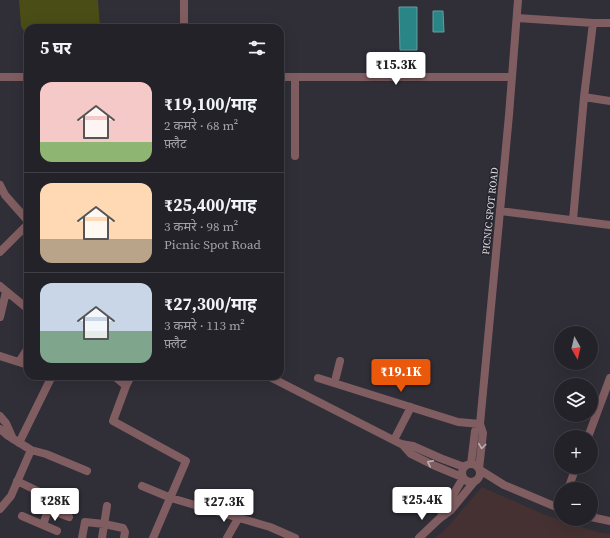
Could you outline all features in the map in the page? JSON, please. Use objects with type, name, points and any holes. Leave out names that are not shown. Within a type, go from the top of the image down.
[{"type":"street","points":[[184,0],[184,24]]},
{"type":"street","name":"PICNIC SPOT ROAD","points":[[479,470],[483,433],[480,424],[518,0]]},
{"type":"street","points":[[517,18],[610,23]]},
{"type":"street","points":[[573,220],[584,97],[593,23]]},
{"type":"street","points":[[284,76],[512,77]]},
{"type":"street","points":[[295,76],[295,156]]},
{"type":"street","points":[[0,77],[24,77]]},
{"type":"street","points":[[584,97],[610,101]]},
{"type":"street","points":[[0,185],[2,194],[24,217]]},
{"type":"street","points":[[500,211],[610,225]]},
{"type":"street","points":[[0,252],[24,228]]},
{"type":"street","points":[[3,289],[24,306]]},
{"type":"street","points":[[0,317],[3,289]]},
{"type":"street","points":[[19,362],[24,354]]},
{"type":"street","points":[[0,356],[24,364]]},
{"type":"street","points":[[336,377],[340,361]]},
{"type":"street","points":[[318,378],[458,422],[480,424]]},
{"type":"street","points":[[591,430],[610,378]]},
{"type":"street","points":[[16,441],[50,380]]},
{"type":"street","points":[[119,380],[126,386]]},
{"type":"street","points":[[129,380],[113,421],[186,461],[153,538]]},
{"type":"street","points":[[276,380],[398,442],[413,446],[440,458],[468,466],[476,466],[479,470],[504,485],[554,505]]},
{"type":"street","points":[[398,442],[411,407]]},
{"type":"street","points":[[0,416],[6,423],[16,441]]},
{"type":"street","name":"PICNIC SPOT ROAD","points":[[468,466],[475,431],[480,424]]},
{"type":"street","points":[[0,429],[31,450],[46,454],[87,471]]},
{"type":"street","points":[[398,442],[411,454],[463,478],[467,482],[476,481],[504,485]]},
{"type":"street","points":[[0,509],[11,496],[31,450]]},
{"type":"street","points":[[439,519],[463,478],[462,473],[468,466]]},
{"type":"street","points":[[419,538],[451,510],[480,476],[479,470]]},
{"type":"street","points":[[17,481],[52,498],[43,525]]},
{"type":"street","points":[[142,486],[171,498],[270,527],[294,538]]},
{"type":"street","points":[[102,538],[107,506]]},
{"type":"street","points":[[48,509],[69,517]]},
{"type":"street","points":[[22,516],[57,531]]},
{"type":"street","points":[[227,538],[239,517]]},
{"type":"street","points":[[598,518],[610,521]]},
{"type":"street","points":[[82,538],[85,522],[124,528],[124,538]]},
{"type":"shaded area","points":[[19,0],[98,0],[100,24],[24,24],[24,32],[21,26]]},
{"type":"shaded area","points":[[482,487],[554,518],[554,526],[579,526],[597,532],[610,534],[610,538],[434,538],[443,532]]},
{"type":"water","points":[[399,7],[417,7],[417,50],[400,50]]},
{"type":"water","points":[[433,11],[443,11],[444,32],[433,32]]}]
